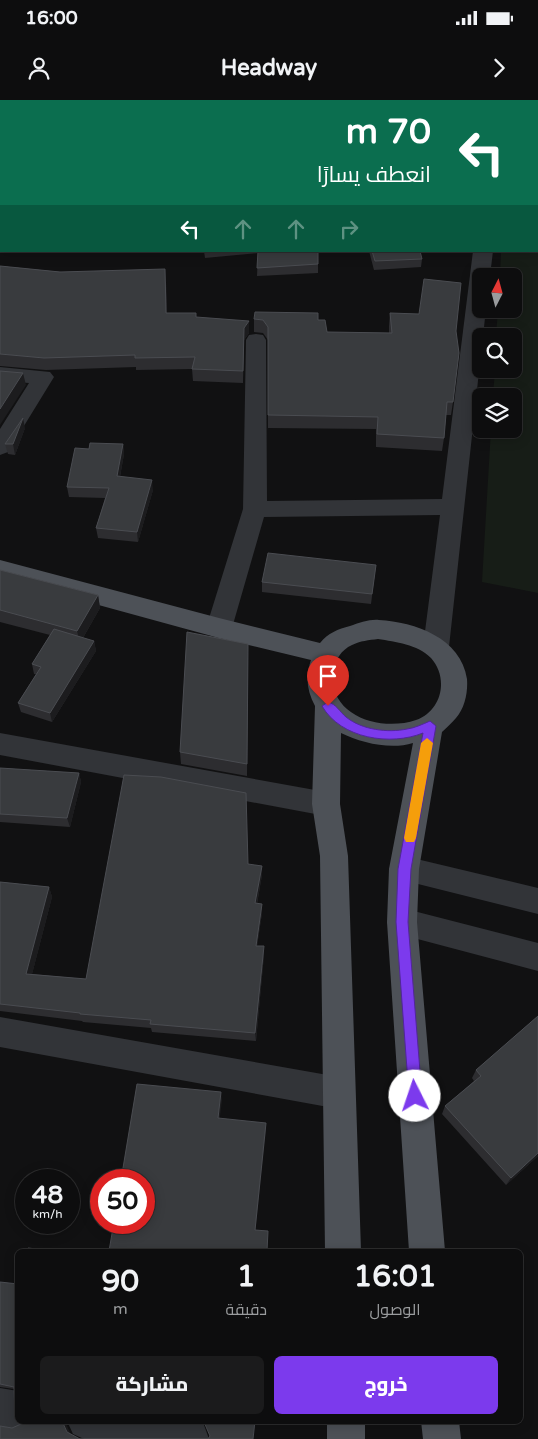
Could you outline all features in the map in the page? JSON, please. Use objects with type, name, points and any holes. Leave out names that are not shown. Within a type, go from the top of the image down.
[{"type":"main road","points":[[0,569],[219,628],[327,654]]},
{"type":"main road","points":[[378,628],[399,630],[419,636],[436,647],[449,662],[456,679],[454,697],[446,713],[430,726],[410,734],[386,735],[363,731],[343,721],[328,706],[320,689],[320,671],[327,654],[340,640],[358,633],[378,628]]},
{"type":"main road","points":[[328,706],[326,804],[334,856],[343,1249]]},
{"type":"main road","points":[[427,1249],[402,922],[404,869],[430,726]]},
{"type":"main road","points":[[346,1424],[346,1439]]},
{"type":"main road","points":[[440,1424],[442,1439]]},
{"type":"street","points":[[436,647],[483,252]]},
{"type":"street","points":[[219,628],[255,509],[256,340]]},
{"type":"street","points":[[0,374],[43,377],[0,446]]},
{"type":"street","points":[[255,509],[453,506]]},
{"type":"street","points":[[0,744],[326,804]]},
{"type":"street","points":[[404,869],[538,901]]},
{"type":"street","points":[[402,922],[538,957]]},
{"type":"street","points":[[0,1032],[340,1093]]},
{"type":"street","points":[[0,1406],[15,1409]]},
{"type":"street","points":[[103,1424],[190,1439]]},
{"type":"shaded area","points":[[501,252],[538,252],[538,593],[482,582],[490,438],[522,438],[522,388],[494,388],[494,378],[522,378],[522,328],[497,328],[497,318],[522,318],[522,268],[500,268]]},
{"type":"building","points":[[258,252],[318,252],[318,264],[257,268]]},
{"type":"building","points":[[372,252],[420,252],[422,259],[375,261]]},
{"type":"building","points":[[0,266],[60,272],[165,269],[166,313],[196,313],[196,317],[249,321],[244,328],[243,371],[192,369],[195,357],[135,358],[135,355],[44,358],[0,354]]},
{"type":"building","points":[[424,279],[461,283],[456,331],[459,353],[453,402],[447,402],[444,438],[377,434],[378,417],[268,415],[268,327],[263,320],[254,319],[255,312],[318,313],[318,320],[325,320],[327,332],[392,333],[390,313],[419,314]]},
{"type":"building","points":[[0,371],[23,373],[0,409]]},
{"type":"building","points":[[23,418],[13,444],[5,444]]},
{"type":"building","points":[[90,443],[123,444],[117,476],[152,480],[137,532],[96,528],[109,488],[67,487],[75,448],[89,449]]},
{"type":"building","points":[[268,553],[376,565],[372,594],[262,582]]},
{"type":"building","points":[[0,570],[98,595],[77,631],[0,610]]},
{"type":"building","points":[[54,629],[94,641],[50,713],[18,703],[41,667],[32,664]]},
{"type":"building","points":[[187,632],[248,644],[247,764],[180,752]]},
{"type":"building","points":[[0,768],[79,773],[67,818],[0,814]]},
{"type":"building","points":[[124,775],[161,777],[246,793],[248,864],[262,866],[255,903],[262,904],[256,946],[264,946],[255,1033],[150,1024],[151,1020],[80,1014],[0,1004],[0,882],[49,887],[26,974],[86,979]]},
{"type":"building","points":[[538,1016],[538,1153],[511,1178],[445,1106],[481,1076],[476,1070]]},
{"type":"building","points":[[137,1084],[221,1092],[218,1118],[266,1123],[255,1230],[268,1231],[267,1249],[109,1249],[112,1234],[155,1234],[155,1169],[123,1169]]},
{"type":"building","points":[[0,1282],[15,1284],[15,1416],[14,1387],[0,1384]]},
{"type":"building","points":[[21,1424],[63,1424],[67,1432],[80,1439],[0,1439],[0,1426],[12,1428]]},
{"type":"building","points":[[205,1424],[255,1424],[253,1439],[208,1439],[210,1436]]},
{"type":"slow traffic","points":[[410,838],[427,743]]},
{"type":"route","points":[[328,706],[343,721],[363,731],[386,735],[410,734],[430,726],[404,869],[402,922],[415,1096]]}]
